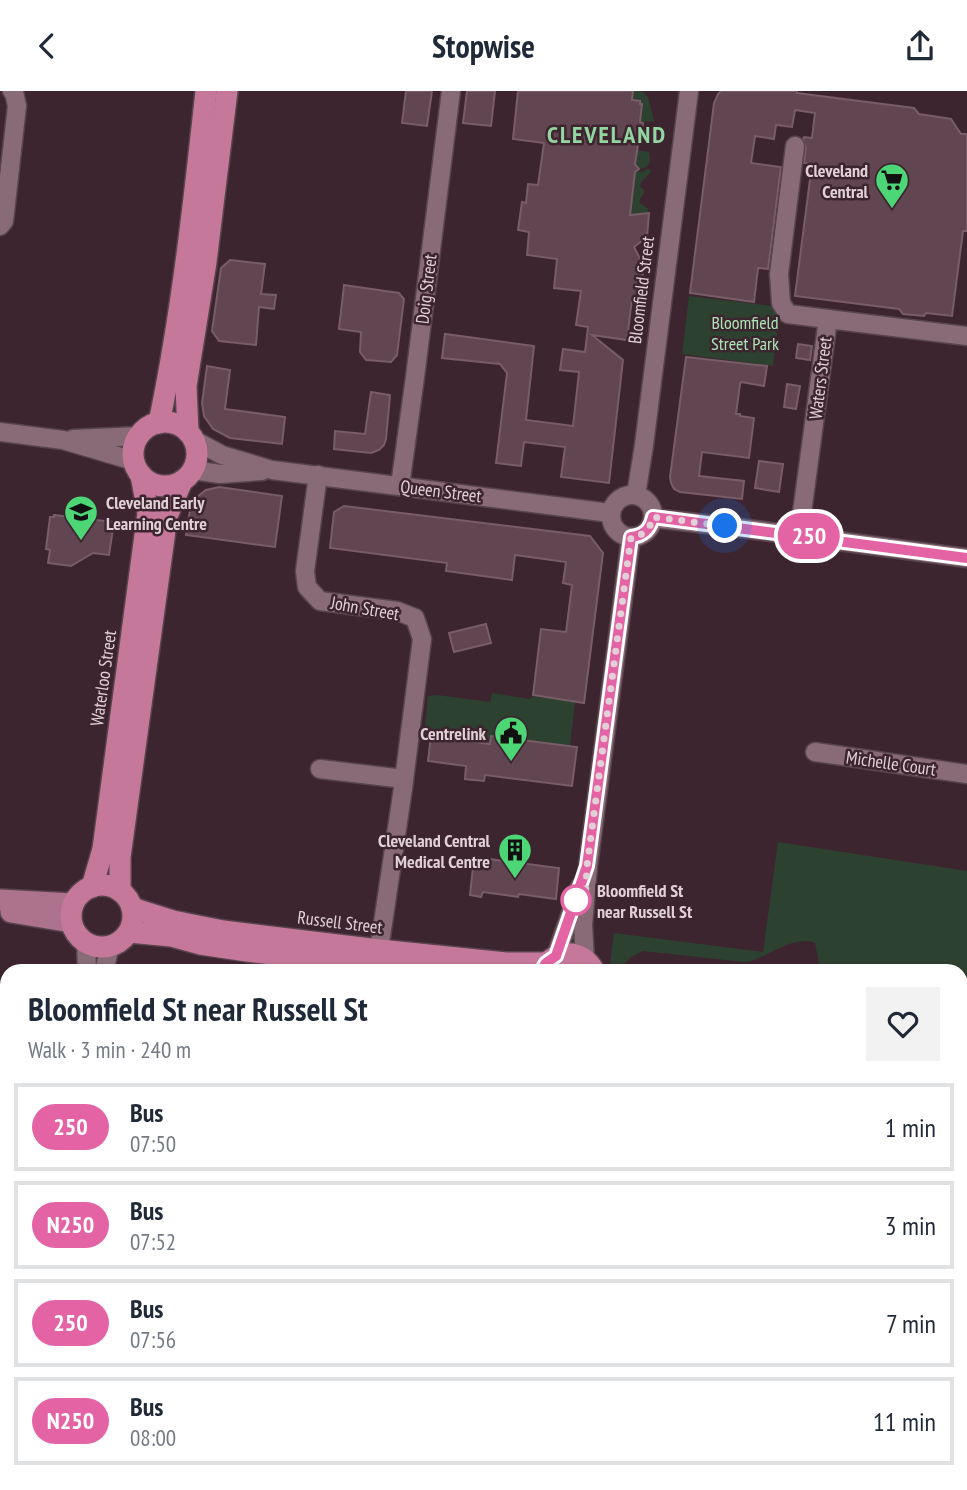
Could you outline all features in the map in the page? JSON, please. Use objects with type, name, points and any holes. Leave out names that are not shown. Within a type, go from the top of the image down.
[{"type":"highway","points":[[159,423],[186,260],[206,91]]},
{"type":"highway","points":[[120,891],[120,857],[167,516],[196,460],[197,450],[191,436],[186,386],[206,263],[227,91]]},
{"type":"highway","points":[[187,475],[174,485],[156,485],[138,468],[133,452],[139,436],[152,425],[159,423],[180,426],[191,436]]},
{"type":"highway","name":"Waterloo Street","points":[[92,887],[103,849],[148,513],[138,468]]},
{"type":"highway","points":[[106,885],[120,891],[132,908],[133,919],[129,932],[122,941],[110,947],[96,947],[86,943],[76,933],[72,913],[81,894],[92,887],[106,885]]},
{"type":"highway","name":"Russell Street","points":[[132,908],[173,921],[223,931],[506,963],[547,963],[571,954],[588,964]]},
{"type":"highway","points":[[129,932],[171,936],[200,944],[247,951],[353,964]]},
{"type":"main road","points":[[0,900],[72,913]]},
{"type":"main road","points":[[0,910],[72,913]]},
{"type":"street","points":[[0,226],[4,221],[17,106],[12,91]]},
{"type":"street","name":"Doig Street","points":[[400,486],[451,91]]},
{"type":"street","name":"Bloomfield Street","points":[[636,495],[689,91]]},
{"type":"street","points":[[795,145],[779,274],[780,303],[788,314],[828,319]]},
{"type":"street","name":"Waters Street","points":[[799,535],[828,319],[967,336]]},
{"type":"street","points":[[0,432],[63,440],[139,436]]},
{"type":"street","name":"Queen Street","points":[[191,436],[222,455],[272,470],[610,513]]},
{"type":"street","points":[[63,440],[138,468]]},
{"type":"street","name":"Queen Street","points":[[187,475],[272,470]]},
{"type":"street","name":"John Street","points":[[318,475],[305,571],[307,587],[320,601],[397,611],[415,618],[422,639],[379,950]]},
{"type":"street","points":[[636,495],[647,501],[653,511],[652,524],[643,534],[631,537],[613,527],[610,513],[612,506],[622,496],[636,495]]},
{"type":"street","points":[[653,517],[967,558]]},
{"type":"street","points":[[590,964],[583,925],[587,866],[631,537]]},
{"type":"street","name":"Michelle Court","points":[[815,753],[967,775]]},
{"type":"street","points":[[320,769],[404,779]]},
{"type":"street","points":[[547,963],[587,866]]},
{"type":"street","points":[[86,943],[87,964]]},
{"type":"street","points":[[106,964],[110,947]]},
{"type":"green space","points":[[633,91],[642,91],[648,97],[654,121],[640,122],[642,104],[632,100]]},
{"type":"green space","points":[[637,150],[649,152],[650,158],[645,167],[639,169],[635,164]]},
{"type":"green space","points":[[651,170],[641,182],[640,187],[644,194],[640,203],[649,213],[630,215],[635,172]]},
{"type":"green space","name":"Bloomfield Street Park","points":[[689,296],[780,307],[773,366],[682,354]]},
{"type":"green space","points":[[492,693],[530,699],[533,695],[575,702],[570,746],[491,736],[490,744],[424,735],[428,696],[490,702]]},
{"type":"green space","points":[[778,842],[967,871],[967,964],[819,964],[815,943],[806,941],[744,962],[643,951],[624,964],[610,964],[614,933],[763,952]]},
{"type":"building","points":[[406,91],[432,91],[427,126],[402,123]]},
{"type":"building","points":[[467,91],[495,91],[491,126],[463,123]]},
{"type":"building","points":[[518,91],[633,91],[632,100],[642,104],[640,122],[643,123],[635,164],[639,169],[635,172],[630,215],[649,213],[647,237],[634,247],[644,266],[639,300],[632,299],[627,340],[592,335],[623,360],[609,483],[561,477],[565,447],[524,442],[521,466],[496,463],[507,373],[500,364],[442,358],[445,334],[534,346],[526,420],[573,426],[579,372],[560,370],[563,349],[585,352],[588,327],[576,325],[581,291],[554,288],[557,259],[527,255],[529,232],[518,230],[528,184],[538,185],[544,143],[513,139]]},
{"type":"building","points":[[721,91],[797,91],[914,108],[919,114],[951,119],[961,134],[967,134],[967,231],[963,231],[952,316],[903,314],[899,309],[795,296],[812,164],[804,163],[806,147],[803,139],[812,138],[815,113],[795,110],[792,127],[776,125],[774,139],[755,136],[751,163],[781,167],[768,269],[758,268],[754,302],[690,293],[714,103]]},
{"type":"building","points":[[230,260],[265,264],[261,294],[276,295],[274,309],[259,307],[256,345],[219,341],[212,331],[221,268]]},
{"type":"building","points":[[344,285],[399,293],[404,299],[397,355],[391,362],[366,360],[360,352],[361,332],[339,329]]},
{"type":"building","points":[[798,344],[812,346],[810,360],[796,358]]},
{"type":"building","points":[[686,357],[767,366],[764,386],[740,384],[736,414],[754,418],[749,458],[702,452],[699,476],[744,481],[742,499],[680,492],[674,489],[671,483]]},
{"type":"building","points":[[207,366],[230,370],[225,409],[285,417],[282,444],[230,438],[213,429],[204,416],[202,403]]},
{"type":"building","points":[[787,384],[800,386],[796,409],[784,407]]},
{"type":"building","points":[[371,392],[390,395],[384,445],[371,453],[334,449],[335,431],[365,434]]},
{"type":"building","points":[[759,461],[783,464],[779,492],[755,488]]},
{"type":"building","points":[[219,487],[282,496],[275,547],[186,535],[190,510],[197,497],[206,490]]},
{"type":"building","points":[[344,506],[590,536],[603,553],[584,703],[533,695],[541,629],[566,632],[572,585],[563,583],[566,562],[515,555],[512,580],[446,571],[447,563],[330,548],[334,512]]},
{"type":"building","points":[[54,515],[114,522],[109,555],[93,553],[71,566],[48,563],[50,550],[46,549],[50,517]]},
{"type":"building","points":[[486,624],[491,643],[454,652],[449,633]]},
{"type":"building","name":"Centrelink","points":[[431,736],[490,744],[491,736],[577,747],[572,786],[485,775],[484,781],[465,779],[466,766],[428,761]]},
{"type":"building","name":"Cleveland Central Medical Centre","points":[[474,857],[559,868],[556,899],[483,892],[481,897],[470,895]]},
{"type":"bus line","name":"250","points":[[545,964],[556,956],[587,866],[631,537],[643,534],[652,524],[653,517],[967,558]]},
{"type":"place","name":"Cleveland Central","points":[[892,210]]},
{"type":"place","name":"Cleveland Early Learning Centre","points":[[81,542]]},
{"type":"place","name":"Centrelink","points":[[511,763]]},
{"type":"place","name":"Cleveland Central Medical Centre","points":[[515,880]]},
{"type":"place","name":"Bloomfield St near Russell St","points":[[576,900]]},
{"type":"district","name":"CLEVELAND","points":[[607,134]]},
{"type":"route","points":[[576,900],[585,904],[587,866],[631,537],[643,534],[652,524],[653,517],[725,526]]}]
